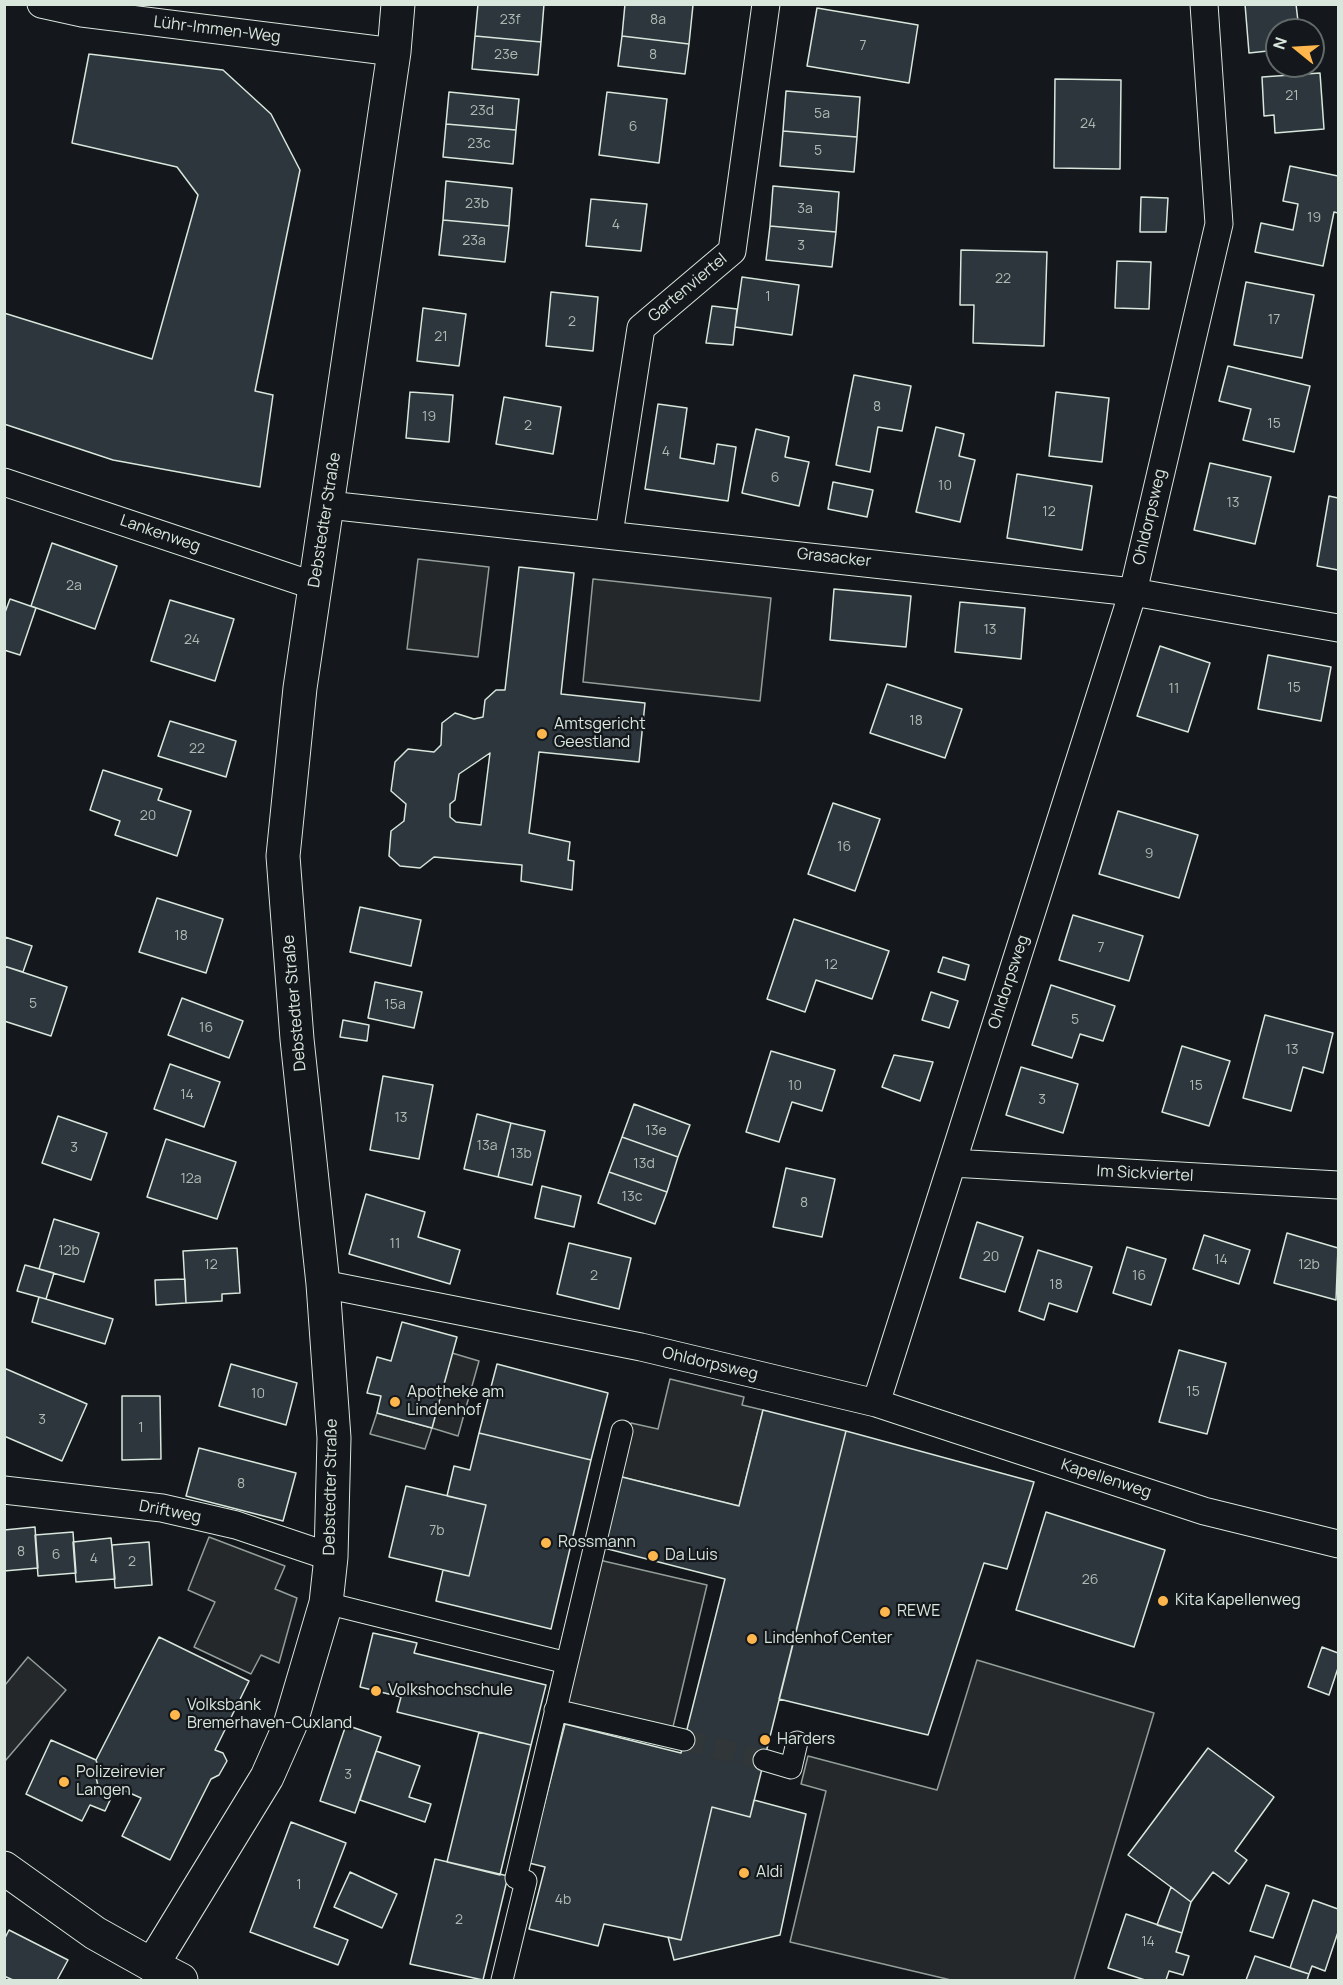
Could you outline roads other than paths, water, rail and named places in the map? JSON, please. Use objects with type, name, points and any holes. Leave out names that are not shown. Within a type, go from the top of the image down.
[{"type":"main road","name":"Debstedter Straße","points":[[147,1972],[267,1777],[290,1725],[326,1603],[331,1557],[334,1438],[323,1284],[297,1039],[283,856],[300,688],[394,52],[398,4]]},
{"type":"main road","points":[[4,1868],[147,1972],[181,1980]]},
{"type":"street","name":"Lühr-Immen-Weg","points":[[41,4],[82,13],[394,52]]},
{"type":"street","name":"Gartenviertel","points":[[609,534],[641,328],[732,252],[766,4]]},
{"type":"street","name":"Ohldorpsweg","points":[[323,1284],[641,1347],[876,1403],[1133,591],[1220,224],[1204,4]]},
{"type":"street","name":"Lankenweg","points":[[4,482],[315,586]]},
{"type":"street","name":"Grasacker","points":[[328,505],[1133,591],[1338,628]]},
{"type":"street","name":"Im Sickviertel","points":[[952,1163],[1338,1185]]},
{"type":"street","name":"Kapellenweg","points":[[876,1403],[1203,1510],[1338,1544]]},
{"type":"street","points":[[502,1980],[526,1881],[516,1878],[622,1431]]},
{"type":"street","name":"Driftweg","points":[[4,1490],[162,1508],[236,1525],[331,1557]]},
{"type":"street","points":[[326,1603],[567,1663]]},
{"type":"street","points":[[555,1710],[684,1740]]},
{"type":"street","points":[[764,1760],[791,1767],[797,1742]]},
{"type":"tunnel","points":[[684,1740],[764,1760]]},
{"type":"place","name":"Amtsgericht Geestland","points":[[542,734]]},
{"type":"place","name":"Apotheke am Lindenhof","points":[[395,1402]]},
{"type":"place","name":"Rossmann","points":[[546,1543]]},
{"type":"place","name":"Da Luis","points":[[653,1556]]},
{"type":"place","name":"Kita Kapellenweg","points":[[1163,1601]]},
{"type":"place","name":"REWE","points":[[885,1612]]},
{"type":"place","name":"Lindenhof Center","points":[[752,1639]]},
{"type":"place","name":"Volkshochschule","points":[[376,1691]]},
{"type":"place","name":"Volksbank Bremerhaven-Cuxland","points":[[175,1715]]},
{"type":"place","name":"Harders","points":[[765,1740]]},
{"type":"place","name":"Polizeirevier Langen","points":[[64,1782]]},
{"type":"place","name":"Aldi","points":[[744,1873]]}]
